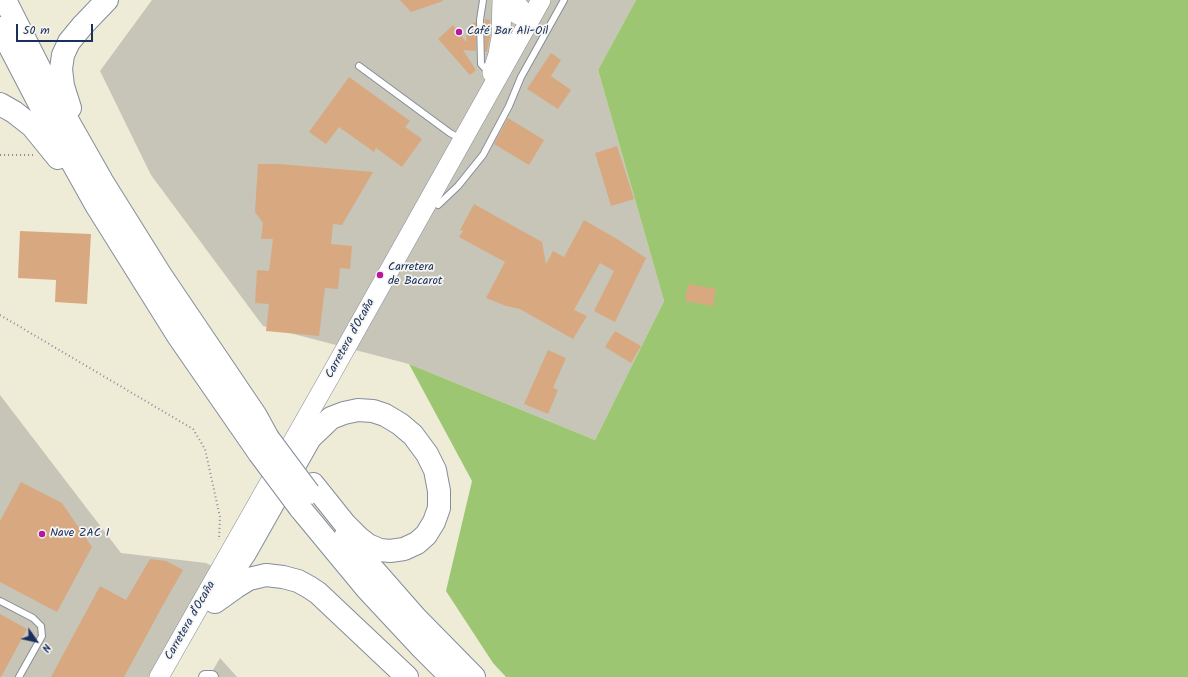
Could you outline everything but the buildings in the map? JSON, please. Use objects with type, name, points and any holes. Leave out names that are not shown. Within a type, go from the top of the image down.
[{"type":"highway","points":[[5,0],[52,93],[102,181],[162,277],[246,420]]},
{"type":"highway","points":[[107,0],[69,42],[63,55],[61,69],[63,86],[71,108],[110,180],[119,207]]},
{"type":"highway","points":[[0,28],[96,205],[178,336],[246,420]]},
{"type":"highway","points":[[0,104],[32,126],[62,162],[104,234],[197,379],[246,420],[267,440],[307,495],[367,589],[451,677]]},
{"type":"highway","points":[[226,581],[245,553],[310,438],[331,418],[344,413],[358,410],[373,411],[385,415],[400,424],[413,436],[427,454],[434,470],[439,491],[439,508],[434,522],[426,535],[417,543],[404,549],[390,551],[380,550],[359,538],[345,524],[307,495]]},
{"type":"highway","points":[[307,495],[434,637],[474,677]]},
{"type":"highway","points":[[215,602],[249,580],[266,575],[283,576],[298,581],[318,593],[407,677]]},
{"type":"main road","points":[[462,140],[491,75],[498,54],[503,0]]},
{"type":"main road","name":"Carretera d'Ocaña","points":[[159,677],[541,0]]},
{"type":"main road","points":[[447,188],[461,153],[530,29],[530,20],[537,16],[546,0]]},
{"type":"main road","name":"Carretera d'Ocaña","points":[[172,677],[215,602],[241,551],[307,431],[438,205],[552,0]]},
{"type":"street","points":[[503,0],[513,14],[530,20]]},
{"type":"street","points":[[516,0],[526,12],[530,20]]},
{"type":"street","points":[[205,677],[212,677]]},
{"type":"lane","points":[[483,0],[480,20],[481,64],[491,75]]},
{"type":"lane","points":[[438,205],[458,186],[483,155],[509,106],[521,77],[564,0]]},
{"type":"lane","points":[[359,66],[450,133],[462,140]]},
{"type":"lane","points":[[0,601],[33,618],[41,626],[42,636],[20,677]]},
{"type":"path","points":[[0,155],[36,155]]},
{"type":"path","points":[[0,315],[193,429],[205,449],[220,517],[219,540]]},
{"type":"shaded area","points":[[152,0],[636,0],[598,70],[664,301],[595,440],[409,364],[263,326],[151,175],[100,71]]},
{"type":"shaded area","points":[[0,395],[121,553],[206,563],[212,566],[151,677],[0,677]]},
{"type":"shaded area","points":[[220,658],[237,677],[209,677]]},
{"type":"green space","points":[[636,0],[1188,0],[1188,677],[506,677],[493,663],[446,591],[472,481],[409,364],[595,440],[664,301],[598,70]]},
{"type":"place","name":"Café Bar Ali-Oil","points":[[459,32]]},
{"type":"place","name":"Carretera de Bacarot","points":[[380,275]]},
{"type":"place","name":"Nave ZAC I","points":[[42,534]]}]
